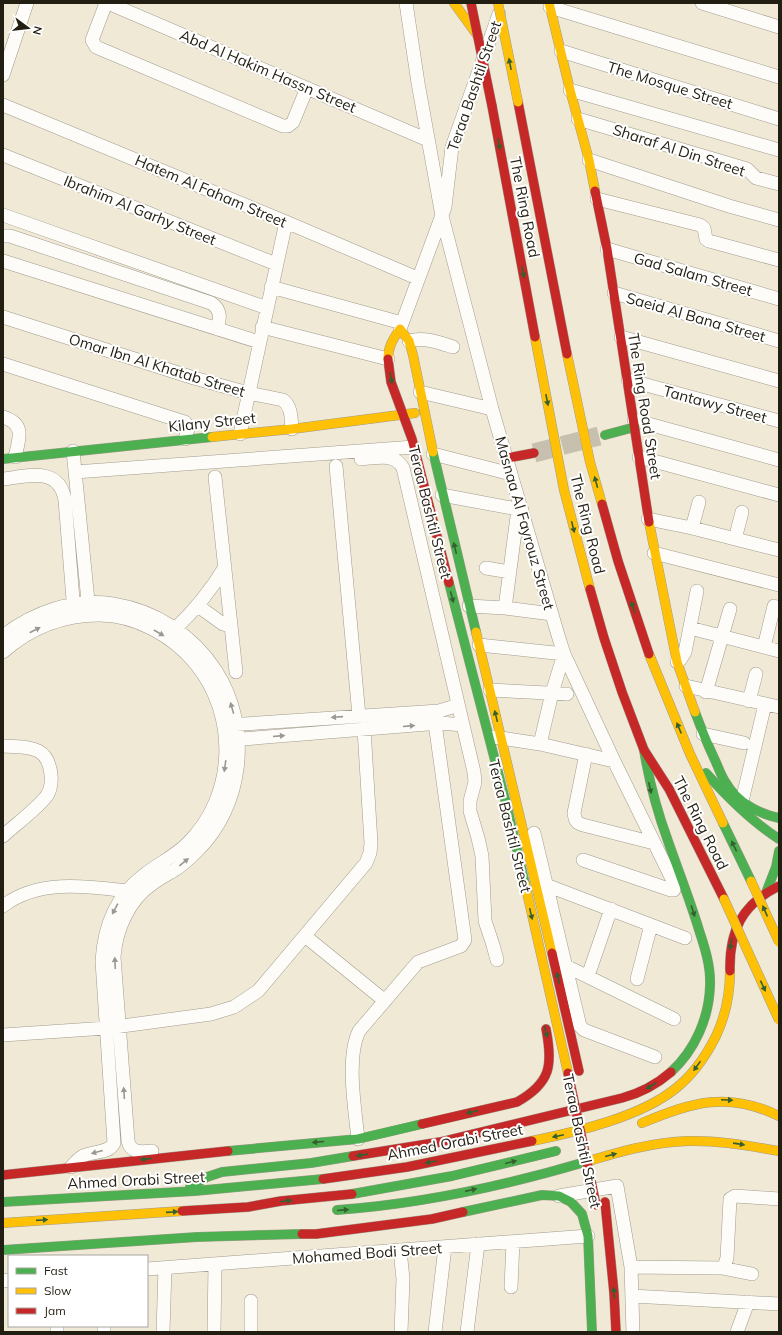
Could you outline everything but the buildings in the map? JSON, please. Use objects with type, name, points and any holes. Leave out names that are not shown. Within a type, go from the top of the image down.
[{"type":"main road","points":[[454,3],[478,36]]},
{"type":"main road","name":"The Ring Road","points":[[471,3],[492,106],[564,490],[582,562],[604,638],[644,750],[669,788],[724,899],[779,1020]]},
{"type":"main road","name":"The Ring Road","points":[[498,3],[576,401],[590,462],[618,562],[651,659],[690,754],[779,942]]},
{"type":"main road","points":[[503,30],[508,3]]},
{"type":"main road","name":"The Ring Road Street","points":[[550,5],[570,90],[589,160],[607,248],[648,519],[676,662],[703,734],[726,784],[742,801],[762,813],[779,818]]},
{"type":"main road","name":"Teraa Bashtil Street","points":[[580,1075],[511,803],[488,736],[414,447],[393,387],[388,352],[390,342],[401,326],[414,355],[420,392],[442,495],[501,738],[511,803],[568,1073],[600,1203],[614,1292],[616,1332]]},
{"type":"main road","name":"Kilany Street","points":[[9,458],[292,429],[424,412]]},
{"type":"main road","points":[[604,435],[634,424]]},
{"type":"main road","points":[[507,458],[534,453]]},
{"type":"main road","points":[[184,1192],[195,1183],[222,1172],[311,1162],[440,1142],[631,1096],[647,1089],[663,1079],[676,1067],[694,1043],[705,1021],[710,991],[709,967],[692,907],[656,809],[647,772],[644,750]]},
{"type":"main road","points":[[690,754],[732,800],[767,831],[779,839]]},
{"type":"main road","points":[[500,824],[511,803]]},
{"type":"main road","points":[[767,890],[776,867],[779,851]]},
{"type":"main road","points":[[767,890],[779,886]]},
{"type":"main road","name":"Ahmed Orabi Street","points":[[3,1202],[184,1192],[310,1181],[410,1166],[568,1134],[618,1118],[656,1101],[681,1084],[691,1074],[709,1048],[722,1021],[726,1006],[730,980],[730,955],[733,933],[743,913],[750,904],[767,890]]},
{"type":"main road","points":[[3,1175],[198,1154],[358,1139],[517,1102],[532,1094],[543,1080],[550,1063],[549,1044],[544,1021]]},
{"type":"main road","name":"Teraa Bashtil Street","points":[[584,1094],[600,1175],[600,1203],[608,1332]]},
{"type":"main road","points":[[635,1126],[662,1114],[703,1102],[719,1100],[749,1103],[764,1108],[779,1116]]},
{"type":"main road","name":"Ahmed Orabi Street","points":[[3,1223],[248,1207],[361,1193],[452,1176],[593,1140]]},
{"type":"main road","points":[[324,1211],[393,1204],[461,1193],[539,1175],[630,1149],[659,1144],[718,1142],[747,1145],[779,1151]]},
{"type":"main road","points":[[3,1250],[196,1237],[316,1234],[432,1219],[542,1196],[559,1196],[571,1202],[582,1214],[588,1236],[592,1332]]},
{"type":"main road","points":[[248,1207],[279,1211]]},
{"type":"street","points":[[3,75],[8,45],[27,3]]},
{"type":"street","points":[[107,3],[92,40],[96,47],[283,126],[288,126],[293,122],[307,88]]},
{"type":"street","name":"Abd Al Hakim Hassn Street","points":[[107,3],[428,140]]},
{"type":"street","name":"Masnaa Al Fayrouz Street","points":[[406,3],[442,216],[520,510],[564,654],[675,887],[674,890],[671,890],[583,860]]},
{"type":"street","name":"Teraa Bashtil Street","points":[[401,326],[442,216],[447,195],[455,133],[503,3]]},
{"type":"street","points":[[702,3],[779,26]]},
{"type":"street","points":[[550,5],[779,77]]},
{"type":"street","name":"The Mosque Street","points":[[561,52],[779,119]]},
{"type":"street","points":[[570,90],[779,150]]},
{"type":"street","name":"Hatem Al Faham Street","points":[[3,105],[418,278]]},
{"type":"street","name":"Sharaf Al Din Street","points":[[578,119],[748,169],[756,178],[779,184]]},
{"type":"street","name":"Ibrahim Al Garhy Street","points":[[3,155],[276,264]]},
{"type":"street","points":[[589,160],[729,206],[779,220]]},
{"type":"street","points":[[597,199],[700,224],[704,228],[706,239],[709,241],[779,260]]},
{"type":"street","points":[[3,215],[267,308]]},
{"type":"street","points":[[240,434],[286,222]]},
{"type":"street","points":[[3,236],[10,236],[211,303],[217,308],[220,314],[217,329]]},
{"type":"street","name":"Gad Salam Street","points":[[607,248],[779,299]]},
{"type":"street","points":[[3,262],[259,342]]},
{"type":"street","points":[[271,287],[401,326]]},
{"type":"street","name":"Saeid Al Bana Street","points":[[614,293],[779,341]]},
{"type":"street","name":"Omar Ibn Al Khatab Street","points":[[3,317],[194,378],[248,393],[279,399],[286,403],[290,409],[292,429]]},
{"type":"street","points":[[262,328],[388,359]]},
{"type":"street","points":[[621,337],[779,381]]},
{"type":"street","points":[[409,341],[420,339],[453,347]]},
{"type":"street","points":[[3,364],[181,420],[185,422],[188,429],[185,439]]},
{"type":"street","name":"Tantawy Street","points":[[628,380],[779,421]]},
{"type":"street","points":[[420,392],[492,409]]},
{"type":"street","points":[[3,417],[16,423],[19,428],[19,436],[9,458]]},
{"type":"street","points":[[634,424],[779,460]]},
{"type":"street","points":[[75,472],[414,447]]},
{"type":"street","points":[[73,451],[89,609]]},
{"type":"street","points":[[433,454],[511,474]]},
{"type":"street","points":[[639,456],[779,495]]},
{"type":"street","points":[[361,459],[389,457],[398,461],[403,468],[475,777],[470,806],[482,856],[484,875],[484,912],[487,929],[494,945],[497,960]]},
{"type":"street","points":[[336,466],[359,716]]},
{"type":"street","points":[[3,479],[43,476],[54,480],[62,489],[65,500],[74,611]]},
{"type":"street","points":[[215,477],[236,672]]},
{"type":"street","points":[[442,495],[520,510],[505,608]]},
{"type":"street","points":[[692,528],[699,502]]},
{"type":"street","points":[[735,539],[742,512]]},
{"type":"street","points":[[648,519],[692,528],[779,550]]},
{"type":"street","points":[[654,553],[779,585]]},
{"type":"street","points":[[176,628],[208,594],[225,567]]},
{"type":"street","points":[[486,568],[510,572]]},
{"type":"street","points":[[676,662],[680,660],[685,652],[697,592]]},
{"type":"street","points":[[3,636],[35,616],[59,608],[74,611],[89,609],[104,603],[134,608],[176,628],[201,651],[220,677],[233,707],[230,724],[237,770],[230,800],[216,827],[207,839],[186,861],[144,891],[130,908],[120,928],[114,957],[114,1143],[110,1149],[84,1156],[77,1160],[71,1167]]},
{"type":"street","points":[[198,606],[223,624],[231,626]]},
{"type":"street","points":[[469,606],[505,608],[552,614]]},
{"type":"street","points":[[764,647],[774,606]]},
{"type":"street","points":[[89,609],[144,625],[158,632],[182,649],[202,671],[230,724]]},
{"type":"street","points":[[706,692],[730,609]]},
{"type":"street","points":[[3,652],[19,639],[40,627],[62,619],[74,611]]},
{"type":"street","points":[[690,628],[779,651]]},
{"type":"street","points":[[479,645],[564,654],[552,693],[540,744]]},
{"type":"street","points":[[749,701],[756,674]]},
{"type":"street","points":[[686,686],[706,692],[779,707]]},
{"type":"street","points":[[490,690],[567,694]]},
{"type":"street","points":[[230,724],[439,711],[458,704]]},
{"type":"street","points":[[742,801],[765,704]]},
{"type":"street","points":[[232,740],[435,723],[452,723],[463,725]]},
{"type":"street","points":[[358,1139],[352,1070],[355,1040],[359,1031],[418,962],[461,946],[465,940],[435,723]]},
{"type":"street","points":[[3,1035],[113,1027],[210,1014],[234,1007],[258,991],[363,867],[370,853],[371,843],[364,729]]},
{"type":"street","points":[[703,734],[744,743]]},
{"type":"street","points":[[488,736],[540,744],[614,761]]},
{"type":"street","points":[[198,1154],[188,1148],[136,1152],[130,1147],[126,1132],[113,1027],[102,961],[108,924],[113,912],[127,891],[145,874],[178,852],[193,837],[206,820],[218,796],[222,782],[226,755],[232,740]]},
{"type":"street","points":[[3,746],[33,749],[42,752],[47,759],[52,778],[50,788],[45,798],[3,836]]},
{"type":"street","points":[[586,754],[574,813],[575,819],[578,823],[654,843]]},
{"type":"street","name":"Teraa Bashtil Street","points":[[511,803],[526,812],[532,825],[580,1026],[584,1030],[655,1057]]},
{"type":"street","points":[[546,885],[685,938]]},
{"type":"street","points":[[3,906],[22,894],[46,888],[95,888],[127,891]]},
{"type":"street","points":[[588,976],[611,910]]},
{"type":"street","points":[[637,979],[651,925]]},
{"type":"street","points":[[305,936],[385,1001]]},
{"type":"street","points":[[566,966],[674,1019]]},
{"type":"street","name":"Teraa Bashtil Street","points":[[559,1196],[617,1186],[631,1267],[633,1332]]},
{"type":"street","points":[[722,1268],[727,1258],[730,1201],[732,1197],[779,1199]]},
{"type":"street","name":"Mohamed Bodi Street","points":[[148,1269],[588,1236]]},
{"type":"street","points":[[511,1288],[514,1242]]},
{"type":"street","points":[[466,1332],[478,1244]]},
{"type":"street","points":[[435,1332],[445,1247]]},
{"type":"street","points":[[400,1250],[403,1279],[401,1332]]},
{"type":"street","points":[[214,1332],[215,1264]]},
{"type":"street","points":[[631,1267],[722,1268],[752,1274]]},
{"type":"street","points":[[163,1332],[165,1268]]},
{"type":"street","points":[[632,1296],[779,1304]]},
{"type":"street","points":[[250,1301],[251,1332]]},
{"type":"street","points":[[737,1332],[748,1302]]},
{"type":"tunnel","points":[[534,453],[599,436]]},
{"type":"traffic: fast","points":[[605,435],[635,427]]},
{"type":"traffic: fast","points":[[3,459],[212,437]]},
{"type":"traffic: fast","points":[[433,452],[476,632]]},
{"type":"traffic: fast","points":[[449,583],[506,803],[525,884]]},
{"type":"traffic: fast","points":[[695,712],[721,774],[731,790],[749,806],[764,814],[779,818]]},
{"type":"traffic: fast","points":[[644,750],[648,773],[657,807],[688,896],[710,972],[709,998],[704,1021],[694,1044],[680,1063],[671,1072]]},
{"type":"traffic: fast","points":[[706,773],[740,809],[779,839]]},
{"type":"traffic: fast","points":[[723,823],[751,881]]},
{"type":"traffic: fast","points":[[767,890],[776,867],[779,851]]},
{"type":"traffic: fast","points":[[228,1151],[358,1139],[422,1124]]},
{"type":"traffic: fast","points":[[352,1194],[452,1176],[556,1151]]},
{"type":"traffic: fast","points":[[190,1187],[207,1177],[222,1172],[311,1163],[353,1156]]},
{"type":"traffic: fast","points":[[337,1210],[431,1199],[524,1179],[585,1162]]},
{"type":"traffic: fast","points":[[3,1202],[195,1191],[323,1179]]},
{"type":"traffic: fast","points":[[463,1212],[542,1195],[559,1196],[571,1202],[582,1214],[588,1236],[592,1332]]},
{"type":"traffic: fast","points":[[3,1250],[197,1237],[302,1234]]},
{"type":"traffic: slow","points":[[454,3],[478,36]]},
{"type":"traffic: slow","points":[[498,3],[518,102]]},
{"type":"traffic: slow","points":[[549,3],[589,160],[595,191]]},
{"type":"traffic: slow","points":[[388,359],[391,343],[400,329],[409,341],[413,355],[433,452]]},
{"type":"traffic: slow","points":[[535,337],[564,490],[590,589]]},
{"type":"traffic: slow","points":[[567,354],[590,462],[602,504]]},
{"type":"traffic: slow","points":[[212,437],[292,429],[415,413]]},
{"type":"traffic: slow","points":[[649,522],[677,662],[695,712]]},
{"type":"traffic: slow","points":[[476,632],[552,953]]},
{"type":"traffic: slow","points":[[649,654],[690,754],[723,823]]},
{"type":"traffic: slow","points":[[751,881],[779,942]]},
{"type":"traffic: slow","points":[[525,884],[568,1073]]},
{"type":"traffic: slow","points":[[724,899],[779,1020]]},
{"type":"traffic: slow","points":[[532,1141],[587,1128],[626,1115],[661,1099],[682,1084],[703,1058],[719,1028],[727,1004],[730,971]]},
{"type":"traffic: slow","points":[[642,1123],[677,1110],[710,1102],[743,1104],[761,1108],[779,1116]]},
{"type":"traffic: slow","points":[[585,1162],[649,1145],[688,1141],[722,1142],[779,1151]]},
{"type":"traffic: slow","points":[[3,1223],[182,1211]]},
{"type":"traffic: jam","points":[[471,3],[492,106]]},
{"type":"traffic: jam","points":[[518,102],[567,354]]},
{"type":"traffic: jam","points":[[492,106],[535,337]]},
{"type":"traffic: jam","points":[[595,191],[607,249],[649,522]]},
{"type":"traffic: jam","points":[[388,359],[391,382],[412,439],[449,583]]},
{"type":"traffic: jam","points":[[507,458],[534,453]]},
{"type":"traffic: jam","points":[[602,504],[618,561],[649,654]]},
{"type":"traffic: jam","points":[[590,589],[622,692],[644,750],[669,789],[724,899]]},
{"type":"traffic: jam","points":[[730,971],[732,943],[740,920],[756,901],[766,893],[779,886]]},
{"type":"traffic: jam","points":[[552,953],[579,1071]]},
{"type":"traffic: jam","points":[[422,1124],[517,1102],[528,1095],[537,1088],[547,1072],[549,1053],[546,1029]]},
{"type":"traffic: jam","points":[[353,1156],[440,1142],[622,1098],[636,1094],[648,1088],[671,1072]]},
{"type":"traffic: jam","points":[[568,1073],[596,1205]]},
{"type":"traffic: jam","points":[[323,1179],[407,1167],[532,1141]]},
{"type":"traffic: jam","points":[[3,1175],[228,1151]]},
{"type":"traffic: jam","points":[[182,1211],[248,1207],[281,1201],[352,1194]]},
{"type":"traffic: jam","points":[[605,1202],[614,1293],[616,1332]]},
{"type":"traffic: jam","points":[[302,1234],[316,1234],[432,1219],[463,1212]]}]
